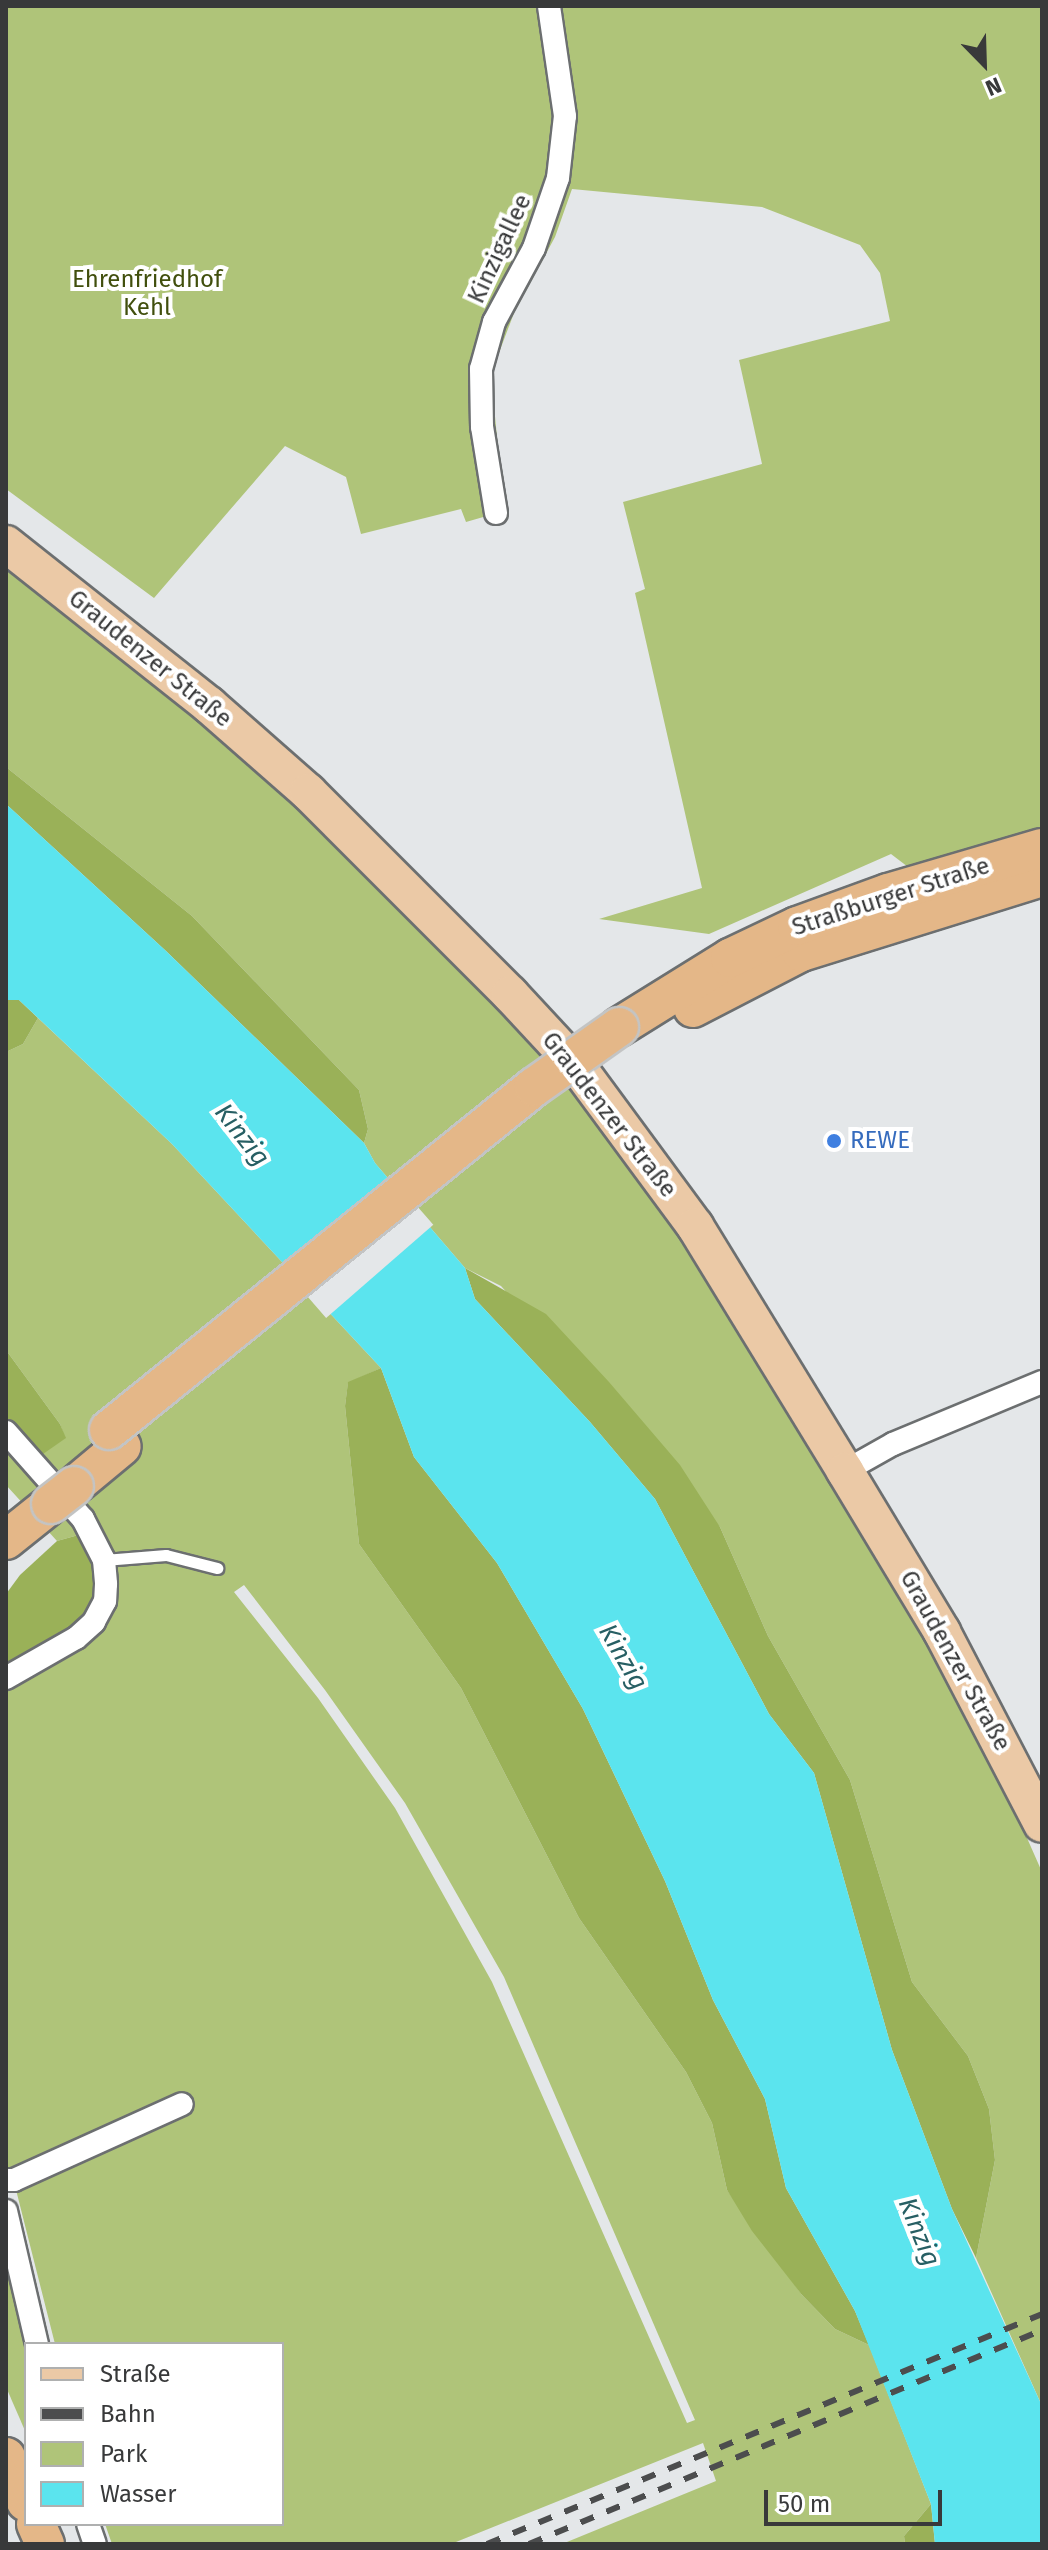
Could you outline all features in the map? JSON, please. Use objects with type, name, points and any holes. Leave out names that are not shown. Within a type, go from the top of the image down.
[{"type":"highway","name":"Straßburger Straße","points":[[626,1035],[730,958],[797,926],[888,893],[1042,848]]},
{"type":"highway","name":"Straßburger Straße","points":[[626,1035],[801,952],[1042,877]]},
{"type":"highway","points":[[9,1532],[56,1486],[548,1104],[626,1035]]},
{"type":"highway","points":[[6,2457],[24,2498]]},
{"type":"main road","name":"Graudenzer Straße","points":[[6,544],[209,705],[308,792],[510,994],[577,1066],[695,1226],[942,1632],[1042,1824]]},
{"type":"street","name":"Kinzigallee","points":[[496,513],[482,427],[481,369],[494,322],[534,248],[558,178],[565,116],[549,6]]},
{"type":"street","points":[[845,1471],[893,1444],[1042,1382]]},
{"type":"street","points":[[6,1432],[83,1519],[104,1560],[105,1601],[94,1622],[76,1638],[6,1678]]},
{"type":"street","points":[[6,2180],[14,2180],[182,2104]]},
{"type":"street","points":[[6,2211],[37,2342]]},
{"type":"lane","points":[[104,1560],[166,1555],[217,1568]]},
{"type":"green space","name":"Ehrenfriedhof Kehl","points":[[6,6],[1042,6],[1042,827],[912,870],[891,854],[709,934],[599,919],[702,888],[635,593],[645,589],[623,502],[762,464],[739,360],[890,321],[880,273],[860,245],[762,207],[572,189],[555,237],[514,313],[491,374],[504,511],[466,522],[461,509],[361,534],[346,477],[285,446],[154,598],[6,489]]},
{"type":"green space","points":[[6,566],[249,759],[528,1028],[680,1233],[802,1422],[1033,1828],[1027,1838],[1042,1872],[1042,2406],[976,2258],[995,2160],[989,2109],[968,2056],[912,1982],[850,1780],[768,1636],[720,1527],[501,1286],[465,1268],[375,1163],[364,1143],[368,1129],[359,1090],[192,916],[6,767]]},
{"type":"green space","points":[[6,767],[192,916],[359,1090],[368,1129],[364,1143],[166,951],[6,804]]},
{"type":"green space","points":[[6,1000],[19,1000],[38,1018],[23,1044],[6,1052]]},
{"type":"green space","points":[[38,1018],[172,1144],[381,1368],[348,1383],[345,1406],[359,1544],[461,1688],[579,1918],[686,2072],[712,2123],[727,2190],[802,2295],[835,2329],[869,2345],[931,2504],[904,2536],[905,2544],[562,2544],[716,2481],[703,2443],[451,2544],[112,2544],[106,2526],[284,2526],[284,2342],[54,2342],[12,2174],[6,2169],[6,1690],[90,1640],[78,1623],[82,1534],[57,1541],[6,1485],[6,1421],[42,1453],[65,1438],[60,1424],[6,1350],[6,1052],[23,1044]],"holes":[[[244,1585],[325,1690],[405,1803],[504,1977],[695,2420],[687,2423],[492,1982],[395,1808],[318,1698],[234,1592]]]},
{"type":"green space","points":[[465,1268],[546,1314],[680,1465],[720,1527],[768,1636],[850,1780],[912,1982],[968,2056],[989,2109],[995,2160],[976,2258],[952,2209],[892,2050],[814,1773],[769,1714],[655,1499],[590,1422],[475,1299]]},
{"type":"green space","points":[[6,1350],[60,1424],[66,1438],[43,1454],[6,1421]]},
{"type":"green space","points":[[381,1368],[414,1457],[497,1563],[583,1709],[665,1881],[713,2000],[765,2099],[786,2188],[855,2311],[869,2345],[835,2329],[802,2295],[752,2231],[727,2190],[712,2123],[686,2072],[579,1918],[461,1688],[359,1544],[345,1406],[348,1382]]},
{"type":"green space","points":[[82,1534],[96,1581],[89,1610],[78,1623],[13,1665],[6,1660],[6,1594],[20,1575],[57,1541]]},
{"type":"green space","points":[[6,2258],[24,2345],[24,2428],[6,2387]]},
{"type":"green space","points":[[931,2504],[935,2544],[905,2544],[904,2536]]},
{"type":"water","name":"Kinzig","points":[[6,804],[166,951],[364,1143],[375,1163],[465,1268],[475,1299],[590,1422],[655,1499],[769,1714],[814,1773],[892,2050],[952,2209],[1042,2406],[1042,2544],[935,2544],[931,2504],[855,2311],[786,2188],[765,2099],[713,2000],[665,1881],[583,1709],[497,1563],[414,1457],[381,1368],[172,1144],[19,1000],[6,1000]]},
{"type":"pier","points":[[390,1175],[433,1225],[326,1318],[283,1268]]},
{"type":"railway","points":[[487,2544],[1042,2314]]},
{"type":"railway","points":[[529,2544],[1042,2330]]},
{"type":"place","name":"REWE","points":[[834,1141]]}]
